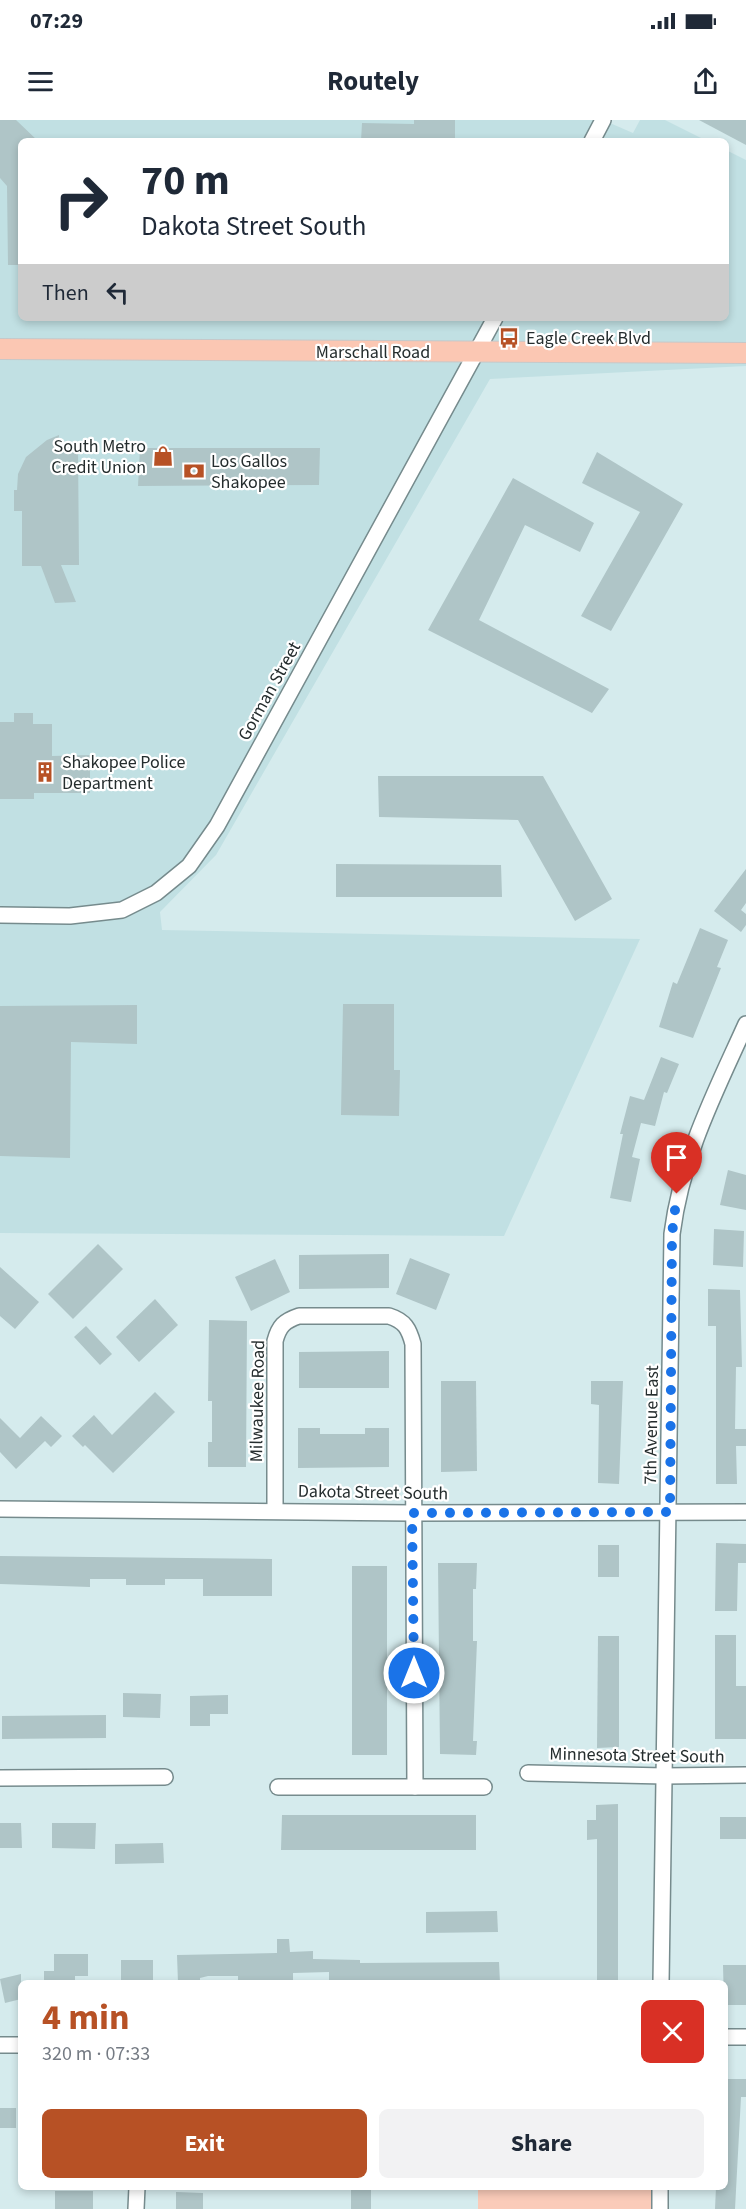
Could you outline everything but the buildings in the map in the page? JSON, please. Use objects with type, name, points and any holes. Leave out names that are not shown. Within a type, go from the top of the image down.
[{"type":"main road","name":"Marschall Road","points":[[0,349],[746,353]]},
{"type":"street","points":[[594,138],[603,120]]},
{"type":"street","name":"Gorman Street","points":[[0,915],[70,916],[122,910],[156,893],[189,866],[218,826],[493,321]]},
{"type":"street","name":"7th Avenue East","points":[[661,1980],[670,1512],[672,1234],[677,1194],[699,1126],[746,1024]]},
{"type":"street","name":"Milwaukee Road","points":[[275,1511],[275,1341],[279,1328],[287,1320],[299,1316],[389,1316],[400,1320],[409,1330],[413,1344],[412,1513]]},
{"type":"street","name":"Dakota Street South","points":[[0,1509],[412,1513],[746,1512]]},
{"type":"street","points":[[412,1513],[415,1787]]},
{"type":"street","name":"Minnesota Street South","points":[[528,1773],[746,1775]]},
{"type":"street","points":[[0,1778],[165,1777]]},
{"type":"street","points":[[278,1787],[484,1787]]},
{"type":"street","points":[[728,2037],[746,2037]]},
{"type":"street","points":[[0,2045],[18,2045]]},
{"type":"street","points":[[136,2190],[136,2209]]},
{"type":"street","points":[[660,2190],[660,2209]]},
{"type":"shaded area","points":[[0,120],[603,120],[633,133],[640,120],[665,120],[701,138],[18,138],[18,321],[729,321],[729,152],[746,160],[746,366],[490,379],[216,855],[160,912],[162,930],[640,939],[504,1236],[0,1233]]},
{"type":"shaded area","points":[[478,2190],[652,2190],[652,2209],[478,2209]]},
{"type":"place","name":"Eagle Creek Blvd","points":[[509,338]]},
{"type":"place","name":"South Metro Credit Union","points":[[163,456]]},
{"type":"place","name":"Los Gallos Shakopee","points":[[194,471]]},
{"type":"place","name":"Shakopee Police Department","points":[[45,772]]},
{"type":"route","points":[[414,1673],[412,1513],[670,1512],[672,1234],[677,1194]]}]
